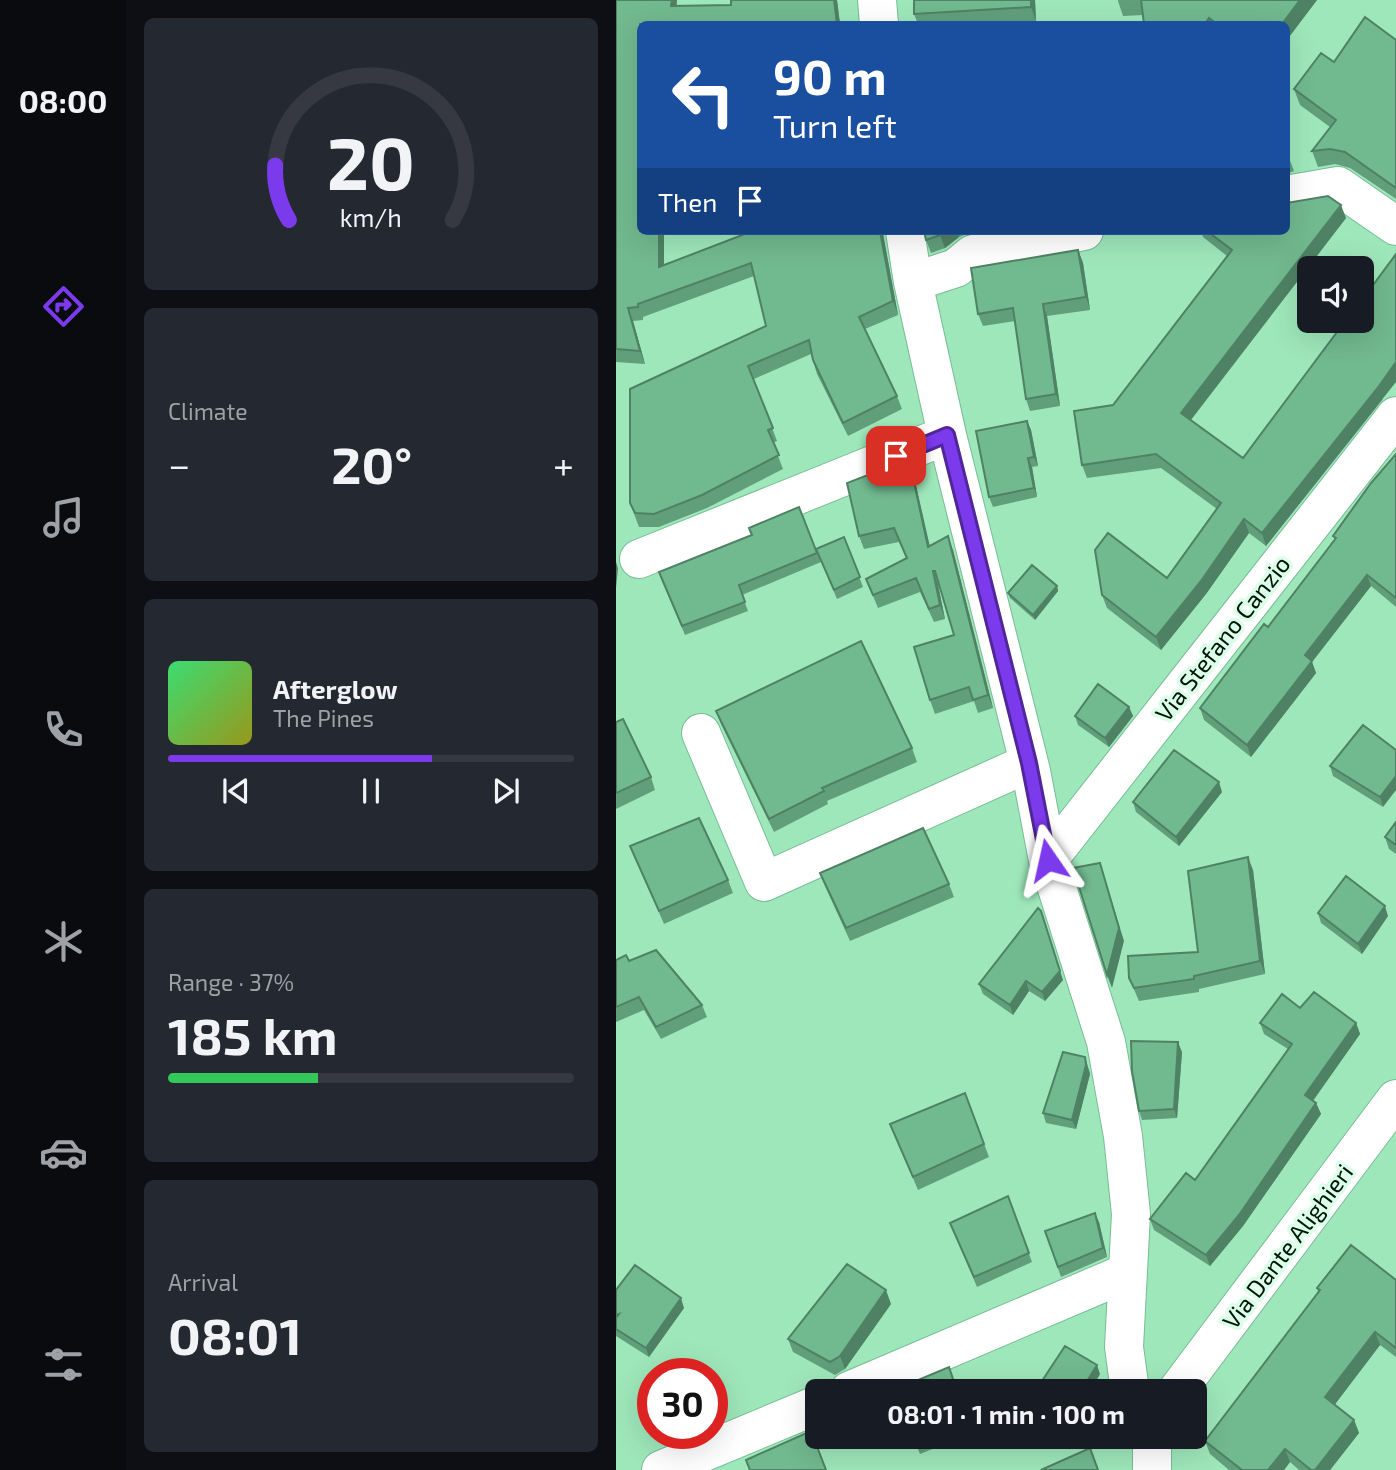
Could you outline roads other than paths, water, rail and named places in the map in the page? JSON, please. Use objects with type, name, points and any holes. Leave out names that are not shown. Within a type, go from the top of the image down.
[{"type":"street","points":[[877,0],[879,21]]},
{"type":"street","points":[[1290,194],[1338,186],[1396,226]]},
{"type":"street","points":[[906,235],[913,282],[947,435],[1029,763],[1048,860],[1106,1042],[1123,1136],[1131,1214],[1124,1347],[1128,1379]]},
{"type":"street","points":[[913,282],[956,268],[973,254],[1061,235]]},
{"type":"street","name":"Via Stefano Canzio","points":[[1048,860],[1396,416]]},
{"type":"street","points":[[639,559],[947,435]]},
{"type":"street","points":[[701,733],[764,882],[1029,763]]},
{"type":"street","name":"Via Dante Alighieri","points":[[1186,1379],[1396,1099]]},
{"type":"street","points":[[877,1379],[1126,1273]]},
{"type":"street","points":[[661,1470],[805,1410]]}]
